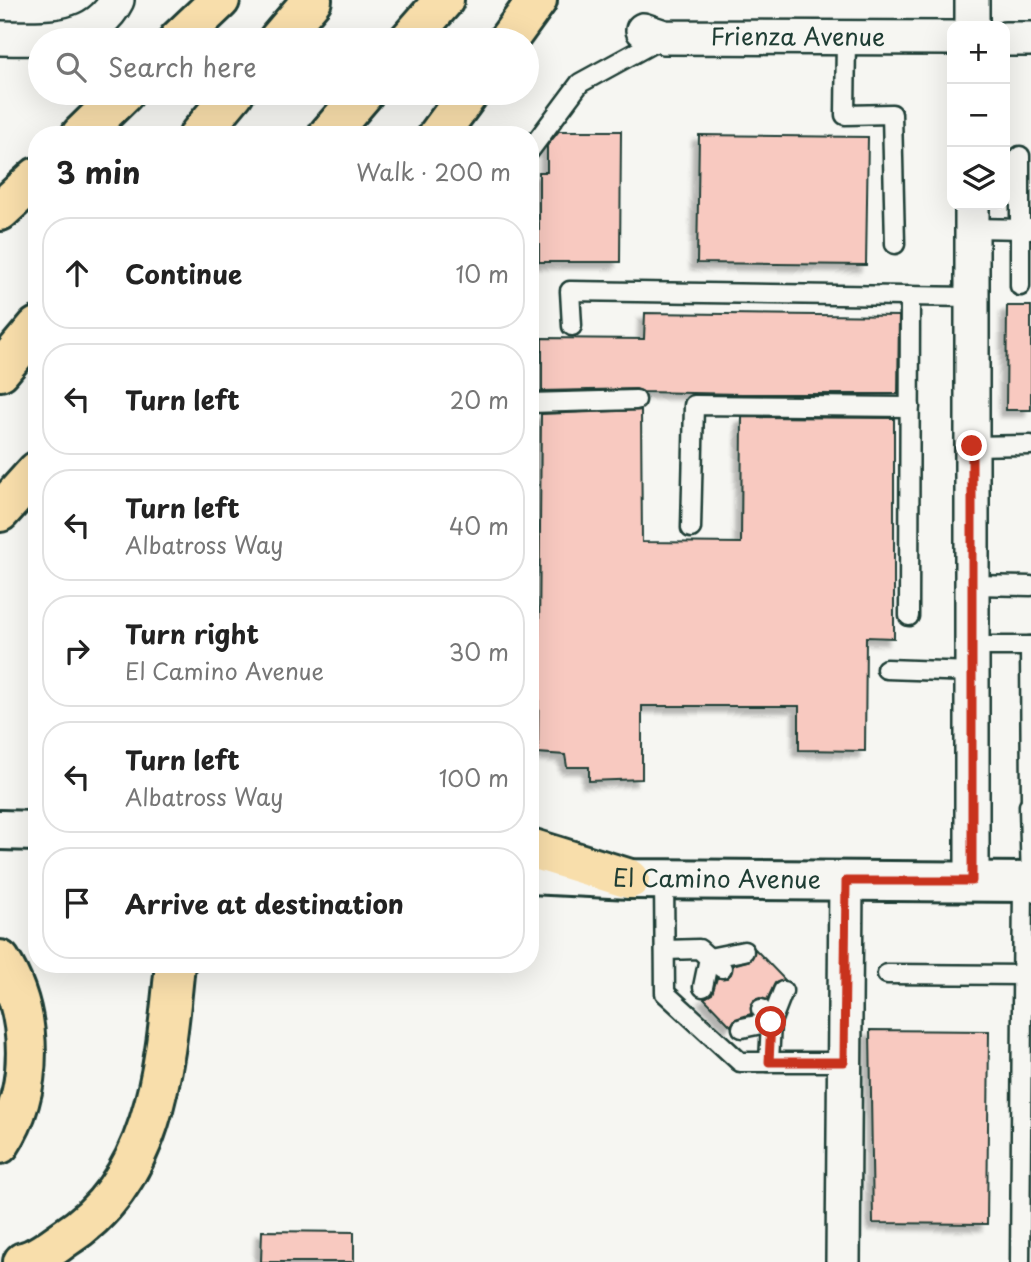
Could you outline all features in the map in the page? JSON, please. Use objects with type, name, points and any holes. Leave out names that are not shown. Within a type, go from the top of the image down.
[{"type":"highway","points":[[191,28],[220,0]]},
{"type":"highway","points":[[288,28],[312,0]]},
{"type":"highway","points":[[420,28],[444,0]]},
{"type":"highway","points":[[517,28],[537,0]]},
{"type":"highway","points":[[89,126],[111,105]]},
{"type":"highway","points":[[206,126],[224,105]]},
{"type":"highway","points":[[336,126],[354,105]]},
{"type":"highway","points":[[445,126],[460,105]]},
{"type":"highway","points":[[0,211],[28,185]]},
{"type":"highway","points":[[0,371],[28,338]]},
{"type":"highway","points":[[4,510],[28,482]]},
{"type":"highway","points":[[539,850],[647,880]]},
{"type":"highway","points":[[0,960],[20,1005],[26,1058],[20,1097],[0,1144]]},
{"type":"highway","points":[[23,1262],[30,1261],[87,1224],[130,1171],[165,1069],[174,973]]},
{"type":"main road","points":[[0,830],[28,831]]},
{"type":"main road","name":"El Camino Avenue","points":[[539,874],[647,880],[1028,881]]},
{"type":"street","points":[[972,0],[972,21]]},
{"type":"street","points":[[83,28],[111,10]]},
{"type":"street","name":"Frienza Avenue","points":[[653,34],[947,38]]},
{"type":"street","points":[[0,38],[28,37]]},
{"type":"street","points":[[1010,39],[1031,39]]},
{"type":"street","points":[[972,216],[972,881]]},
{"type":"street","points":[[843,1262],[846,881]]},
{"type":"lane","points":[[539,138],[580,83],[653,34]]},
{"type":"lane","points":[[846,38],[845,115],[892,114],[895,244]]},
{"type":"lane","points":[[1020,156],[1025,229],[1020,286]]},
{"type":"lane","points":[[972,216],[1025,229]]},
{"type":"lane","points":[[572,326],[570,290],[972,297]]},
{"type":"lane","points":[[909,616],[910,296]]},
{"type":"lane","points":[[539,403],[636,400]]},
{"type":"lane","points":[[691,528],[694,405],[910,407]]},
{"type":"lane","points":[[972,446],[1031,445]]},
{"type":"lane","points":[[972,585],[1031,586]]},
{"type":"lane","points":[[886,669],[972,659],[1030,646],[1030,806],[1020,1262]]},
{"type":"lane","points":[[647,880],[665,950],[665,993],[740,1062],[844,1062]]},
{"type":"lane","points":[[665,950],[699,949],[715,963]]},
{"type":"lane","points":[[703,987],[715,963],[744,951]]},
{"type":"lane","points":[[887,974],[1027,975]]},
{"type":"lane","points":[[742,1028],[766,1016],[783,991]]},
{"type":"lane","points":[[766,1016],[769,1062]]},
{"type":"building","points":[[559,131],[621,131],[620,262],[539,262],[539,172],[547,172],[547,146]]},
{"type":"building","points":[[699,135],[868,137],[866,265],[697,263]]},
{"type":"building","points":[[1007,306],[1031,306],[1031,410],[1006,410]]},
{"type":"building","points":[[645,313],[899,316],[898,394],[742,394],[643,392],[636,389],[542,391],[542,338],[644,339]]},
{"type":"building","points":[[641,410],[642,542],[741,543],[742,417],[894,418],[894,638],[866,637],[865,751],[799,750],[799,706],[642,706],[642,779],[589,781],[589,767],[567,767],[565,755],[539,753],[541,414]]},
{"type":"building","points":[[755,949],[785,980],[775,983],[767,1000],[754,1000],[751,1014],[735,1019],[731,1026],[704,998],[712,994],[717,978],[727,978],[733,965],[751,960]]},
{"type":"building","points":[[870,1030],[989,1031],[987,1224],[873,1223]]},
{"type":"building","points":[[262,1231],[354,1232],[354,1262],[261,1262]]},
{"type":"route","points":[[771,1022],[769,1062],[844,1062],[846,881],[972,881],[972,446]]}]
